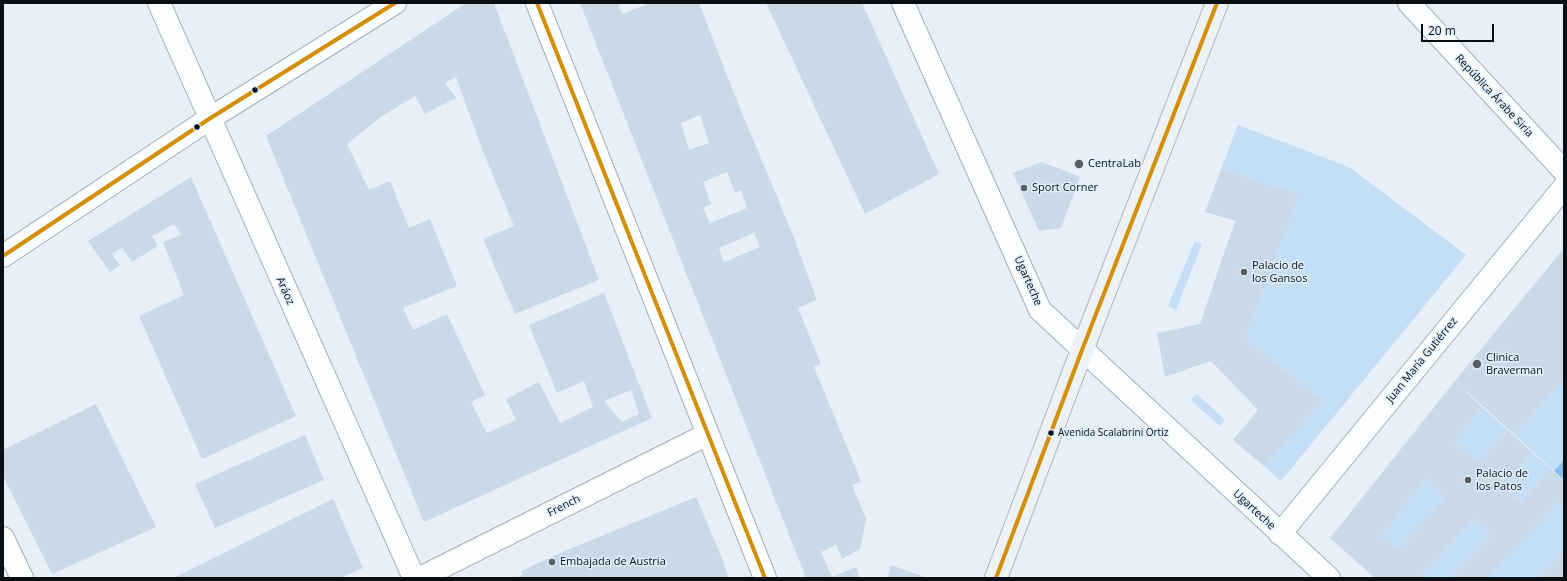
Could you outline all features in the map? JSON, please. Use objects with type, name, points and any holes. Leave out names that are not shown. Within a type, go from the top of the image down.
[{"type":"main road","points":[[996,578],[1216,3]]},
{"type":"street","name":"Aráoz","points":[[158,3],[414,578]]},
{"type":"street","points":[[3,256],[209,119],[395,3]]},
{"type":"street","points":[[537,3],[765,578]]},
{"type":"street","name":"Ugarteche","points":[[903,3],[1040,310],[1329,578]]},
{"type":"street","name":"República Árabe Siria","points":[[1408,3],[1564,171]]},
{"type":"street","name":"Juan María Gutiérrez","points":[[1280,534],[1564,187]]},
{"type":"street","name":"French","points":[[420,578],[708,434]]},
{"type":"street","points":[[3,538],[22,578]]},
{"type":"shaded area","points":[[1238,125],[1349,167],[1466,255],[1281,481],[1264,466],[1323,401],[1245,338],[1298,196],[1221,169]]},
{"type":"shaded area","points":[[1195,241],[1202,244],[1176,310],[1168,306]]},
{"type":"shaded area","points":[[1564,378],[1564,460],[1554,471],[1515,435]]},
{"type":"shaded area","points":[[1197,394],[1225,420],[1220,426],[1191,400]]},
{"type":"shaded area","points":[[1482,407],[1508,430],[1478,462],[1454,441]]},
{"type":"shaded area","points":[[1533,453],[1551,469],[1521,502],[1503,486]]},
{"type":"shaded area","points":[[1426,478],[1446,497],[1398,549],[1382,536]]},
{"type":"shaded area","points":[[1559,502],[1564,506],[1564,551],[1539,578],[1487,578]]},
{"type":"shaded area","points":[[1473,519],[1491,535],[1450,578],[1428,578],[1423,574]]},
{"type":"water","points":[[1564,460],[1564,480],[1554,471]]},
{"type":"building","points":[[466,3],[494,3],[599,280],[515,314],[483,239],[514,226],[482,149],[456,77],[445,83],[456,98],[425,114],[415,96],[382,116],[347,144],[369,190],[390,181],[409,228],[430,219],[457,286],[403,308],[413,330],[447,314],[485,395],[471,402],[487,433],[516,420],[506,399],[539,382],[560,423],[593,407],[584,381],[557,393],[529,325],[604,293],[652,418],[424,522],[266,136]],"holes":[[[631,390],[639,414],[622,422],[604,401]]]},
{"type":"building","points":[[580,3],[618,3],[622,14],[650,3],[699,3],[737,101],[793,235],[817,300],[798,308],[821,364],[814,367],[861,481],[852,485],[866,519],[860,549],[842,559],[836,545],[821,552],[832,577],[856,567],[860,578],[806,578]],"holes":[[[700,115],[709,143],[689,150],[681,123]],[[727,172],[735,193],[741,190],[747,208],[710,223],[703,208],[711,204],[703,182]],[[754,233],[760,247],[724,262],[719,248]]]},
{"type":"building","points":[[766,3],[862,3],[939,174],[865,214]]},
{"type":"building","points":[[1042,162],[1080,177],[1061,228],[1039,231],[1013,173]]},
{"type":"building","name":"Palacio de los Gansos","points":[[1221,169],[1299,195],[1245,338],[1323,401],[1264,466],[1233,440],[1258,410],[1211,361],[1165,377],[1157,333],[1200,324],[1235,221],[1205,212]]},
{"type":"building","points":[[191,177],[296,416],[202,459],[139,316],[184,295],[163,242],[181,235],[174,224],[152,236],[158,246],[132,262],[122,248],[112,254],[120,265],[110,272],[88,241]]},
{"type":"building","points":[[1564,248],[1564,378],[1515,435],[1455,381]]},
{"type":"building","name":"Palacio de los Patos","points":[[1455,381],[1482,407],[1454,441],[1478,462],[1508,430],[1533,453],[1503,486],[1521,502],[1551,469],[1564,481],[1564,506],[1559,502],[1487,578],[1450,578],[1491,535],[1473,519],[1423,574],[1428,578],[1375,578],[1330,538]],"holes":[[[1426,478],[1446,497],[1398,549],[1382,536]]]},
{"type":"building","points":[[96,404],[156,527],[52,574],[3,476],[3,450]]},
{"type":"building","points":[[305,435],[324,480],[215,528],[195,484]]},
{"type":"building","points":[[696,497],[729,578],[516,578],[523,574],[521,571],[560,553]]},
{"type":"building","points":[[333,499],[363,568],[340,578],[173,578]]},
{"type":"building","points":[[1564,551],[1564,578],[1539,578]]},
{"type":"building","points":[[891,565],[922,576],[921,578],[887,578]]},
{"type":"transit line","points":[[3,256],[209,119],[395,3]]},
{"type":"transit line","points":[[537,3],[765,578]]},
{"type":"transit line","points":[[996,578],[1082,350],[1217,3]]},
{"type":"place","name":"CentraLab","points":[[1079,164]]},
{"type":"place","name":"Sport Corner","points":[[1024,188]]},
{"type":"place","name":"Palacio de los Gansos","points":[[1244,272]]},
{"type":"place","name":"Clinica Braverman","points":[[1477,364]]},
{"type":"place","name":"Avenida Scalabrini Ortiz","points":[[1051,433]]},
{"type":"place","name":"Palacio de los Patos","points":[[1468,480]]},
{"type":"place","name":"Embajada de Austria","points":[[552,562]]}]
